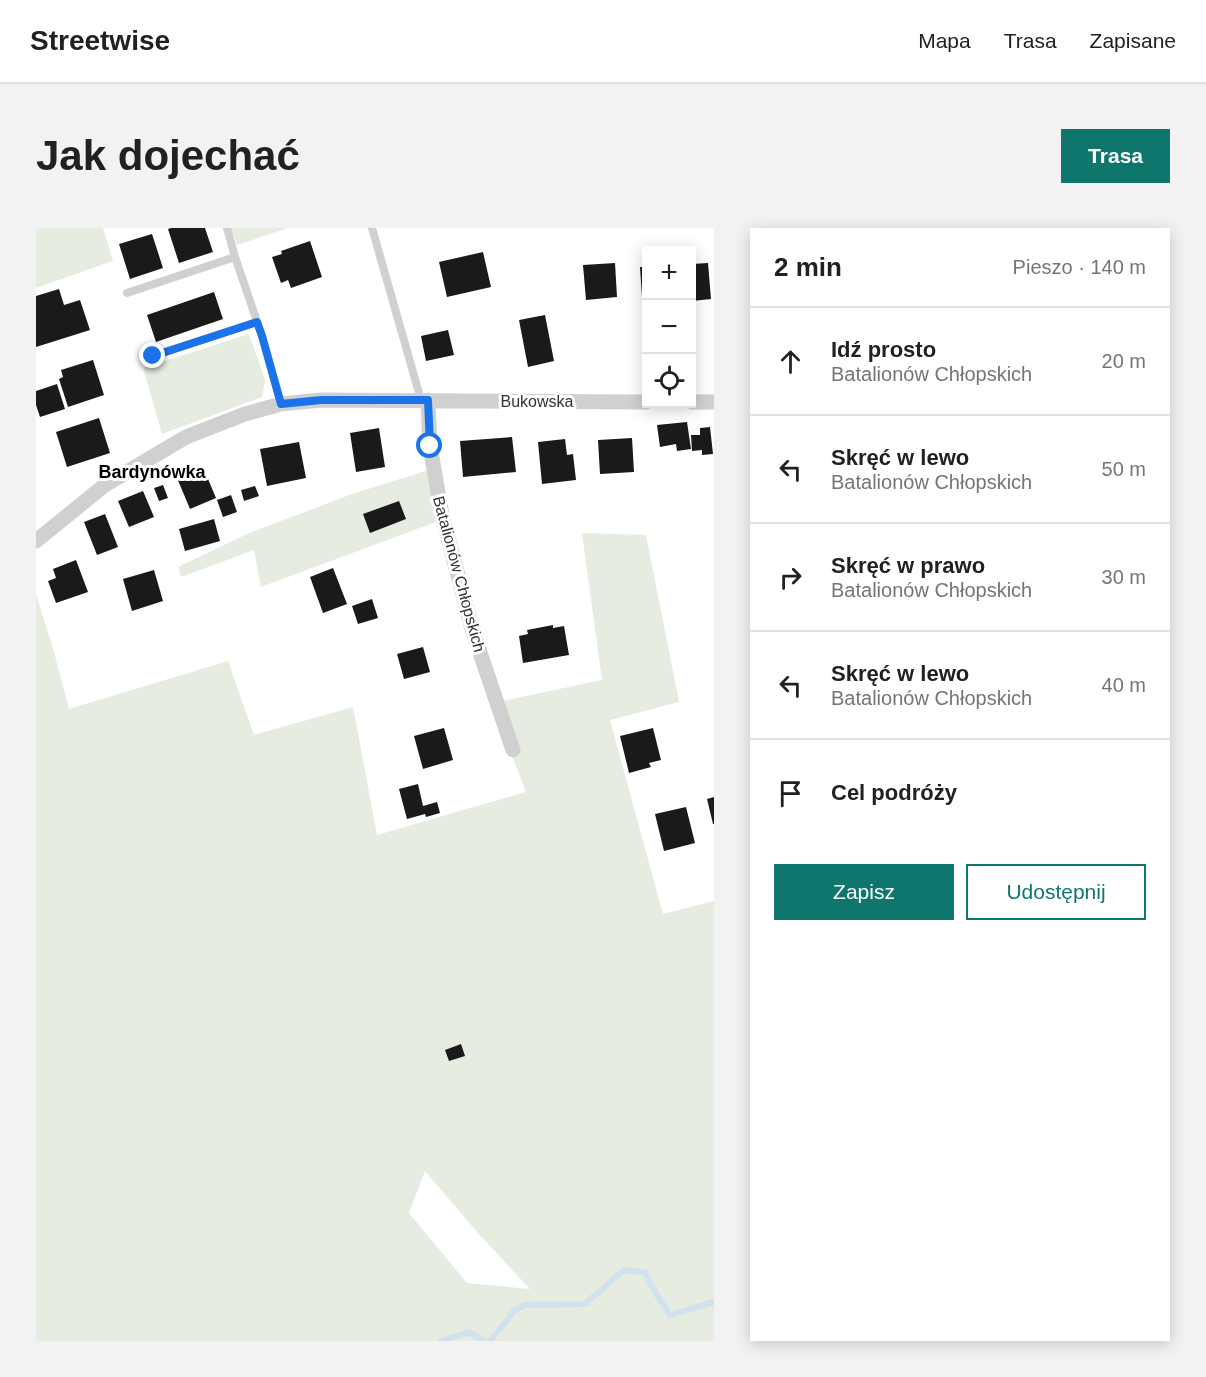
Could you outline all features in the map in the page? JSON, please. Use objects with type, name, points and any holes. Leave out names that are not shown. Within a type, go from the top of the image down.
[{"type":"street","points":[[36,541],[105,485],[186,437],[245,414],[281,404],[321,400],[425,400]]},
{"type":"street","name":"Bukowska","points":[[425,400],[642,402]]},
{"type":"street","name":"Batalionów Chłopskich","points":[[425,400],[442,515],[473,632],[513,750]]},
{"type":"street","points":[[696,402],[714,402]]},
{"type":"lane","points":[[227,228],[281,404]]},
{"type":"lane","name":"Batalionów Chłopskich","points":[[372,228],[425,400]]},
{"type":"lane","points":[[128,292],[235,257]]},
{"type":"lane","points":[[153,356],[257,322]]},
{"type":"shaded area","points":[[36,228],[103,228],[113,261],[36,288]]},
{"type":"shaded area","points":[[231,228],[288,228],[237,245]]},
{"type":"shaded area","points":[[249,334],[265,380],[262,397],[162,434],[143,368]]},
{"type":"shaded area","points":[[432,469],[441,520],[261,587],[254,550],[181,577],[178,567],[247,534],[352,494]]},
{"type":"shaded area","points":[[582,533],[646,535],[679,702],[610,720],[663,914],[714,901],[714,1341],[36,1341],[36,594],[69,709],[228,661],[254,735],[353,707],[377,835],[526,792],[492,703],[602,680]],"holes":[[[425,1171],[530,1289],[467,1283],[409,1213]]]},
{"type":"building","points":[[205,228],[213,252],[179,263],[168,229]]},
{"type":"building","points":[[152,234],[163,268],[130,279],[119,244]]},
{"type":"building","points":[[310,241],[322,277],[291,288],[288,280],[281,283],[272,257],[282,254],[281,251]]},
{"type":"building","points":[[483,252],[491,287],[447,297],[439,262]]},
{"type":"building","points":[[615,263],[617,297],[586,300],[583,265]]},
{"type":"building","points":[[708,263],[711,299],[696,301],[696,264]]},
{"type":"building","points":[[640,267],[642,267],[642,297]]},
{"type":"building","points":[[59,289],[64,305],[80,300],[90,330],[36,347],[36,296]]},
{"type":"building","points":[[214,292],[223,319],[156,342],[147,315]]},
{"type":"building","points":[[545,315],[554,361],[528,367],[519,320]]},
{"type":"building","points":[[448,330],[454,355],[426,361],[421,336]]},
{"type":"building","points":[[93,360],[104,395],[68,407],[59,379],[63,377],[61,370]]},
{"type":"building","points":[[57,384],[65,409],[40,417],[36,405],[36,391]]},
{"type":"building","points":[[99,418],[110,453],[67,467],[56,432]]},
{"type":"building","points":[[687,422],[691,449],[677,451],[676,444],[660,447],[657,425]]},
{"type":"building","points":[[710,427],[713,454],[702,455],[702,450],[692,451],[691,435],[700,435],[700,428]]},
{"type":"building","points":[[379,428],[385,467],[356,472],[350,433]]},
{"type":"building","points":[[512,437],[516,472],[463,477],[460,441]]},
{"type":"building","points":[[632,438],[634,472],[600,474],[598,440]]},
{"type":"building","points":[[565,439],[567,455],[573,454],[576,480],[542,484],[538,442]]},
{"type":"building","points":[[299,442],[306,478],[267,486],[260,449]]},
{"type":"building","points":[[203,467],[216,498],[190,509],[177,478]]},
{"type":"building","points":[[163,485],[168,498],[159,501],[154,488]]},
{"type":"building","points":[[255,486],[259,496],[244,501],[241,490]]},
{"type":"building","points":[[143,491],[154,517],[129,527],[118,501]]},
{"type":"building","points":[[231,495],[237,512],[223,517],[217,500]]},
{"type":"building","points":[[399,501],[406,519],[370,533],[363,514]]},
{"type":"building","points":[[105,514],[118,547],[97,555],[84,522]]},
{"type":"building","points":[[214,519],[220,541],[185,551],[179,529]]},
{"type":"building","points":[[76,560],[88,592],[56,603],[48,581],[56,578],[53,569]]},
{"type":"building","points":[[333,568],[347,604],[323,613],[310,577]]},
{"type":"building","points":[[154,570],[163,601],[132,611],[123,579]]},
{"type":"building","points":[[372,599],[378,618],[358,624],[352,606]]},
{"type":"building","points":[[553,625],[553,628],[564,626],[569,655],[523,663],[519,636],[528,634],[527,630]]},
{"type":"building","points":[[423,647],[430,672],[404,679],[397,654]]},
{"type":"building","points":[[444,728],[453,760],[423,769],[414,736]]},
{"type":"building","points":[[653,728],[661,760],[649,763],[651,767],[629,773],[620,736]]},
{"type":"building","points":[[418,784],[423,806],[437,802],[440,813],[407,819],[399,789]]},
{"type":"building","points":[[714,797],[714,824],[713,824],[707,799]]},
{"type":"building","points":[[686,807],[695,843],[664,851],[655,814]]},
{"type":"building","points":[[461,1044],[465,1056],[449,1061],[445,1050]]},
{"type":"waterway","points":[[490,1341],[514,1311],[524,1305],[585,1304],[624,1270],[645,1272],[670,1315],[714,1302]]},
{"type":"waterway","points":[[441,1341],[469,1332],[483,1341]]},
{"type":"district","name":"Bardynówka","points":[[152,472]]},
{"type":"route","points":[[153,356],[257,322],[281,404],[321,400],[428,400],[430,446]]}]
